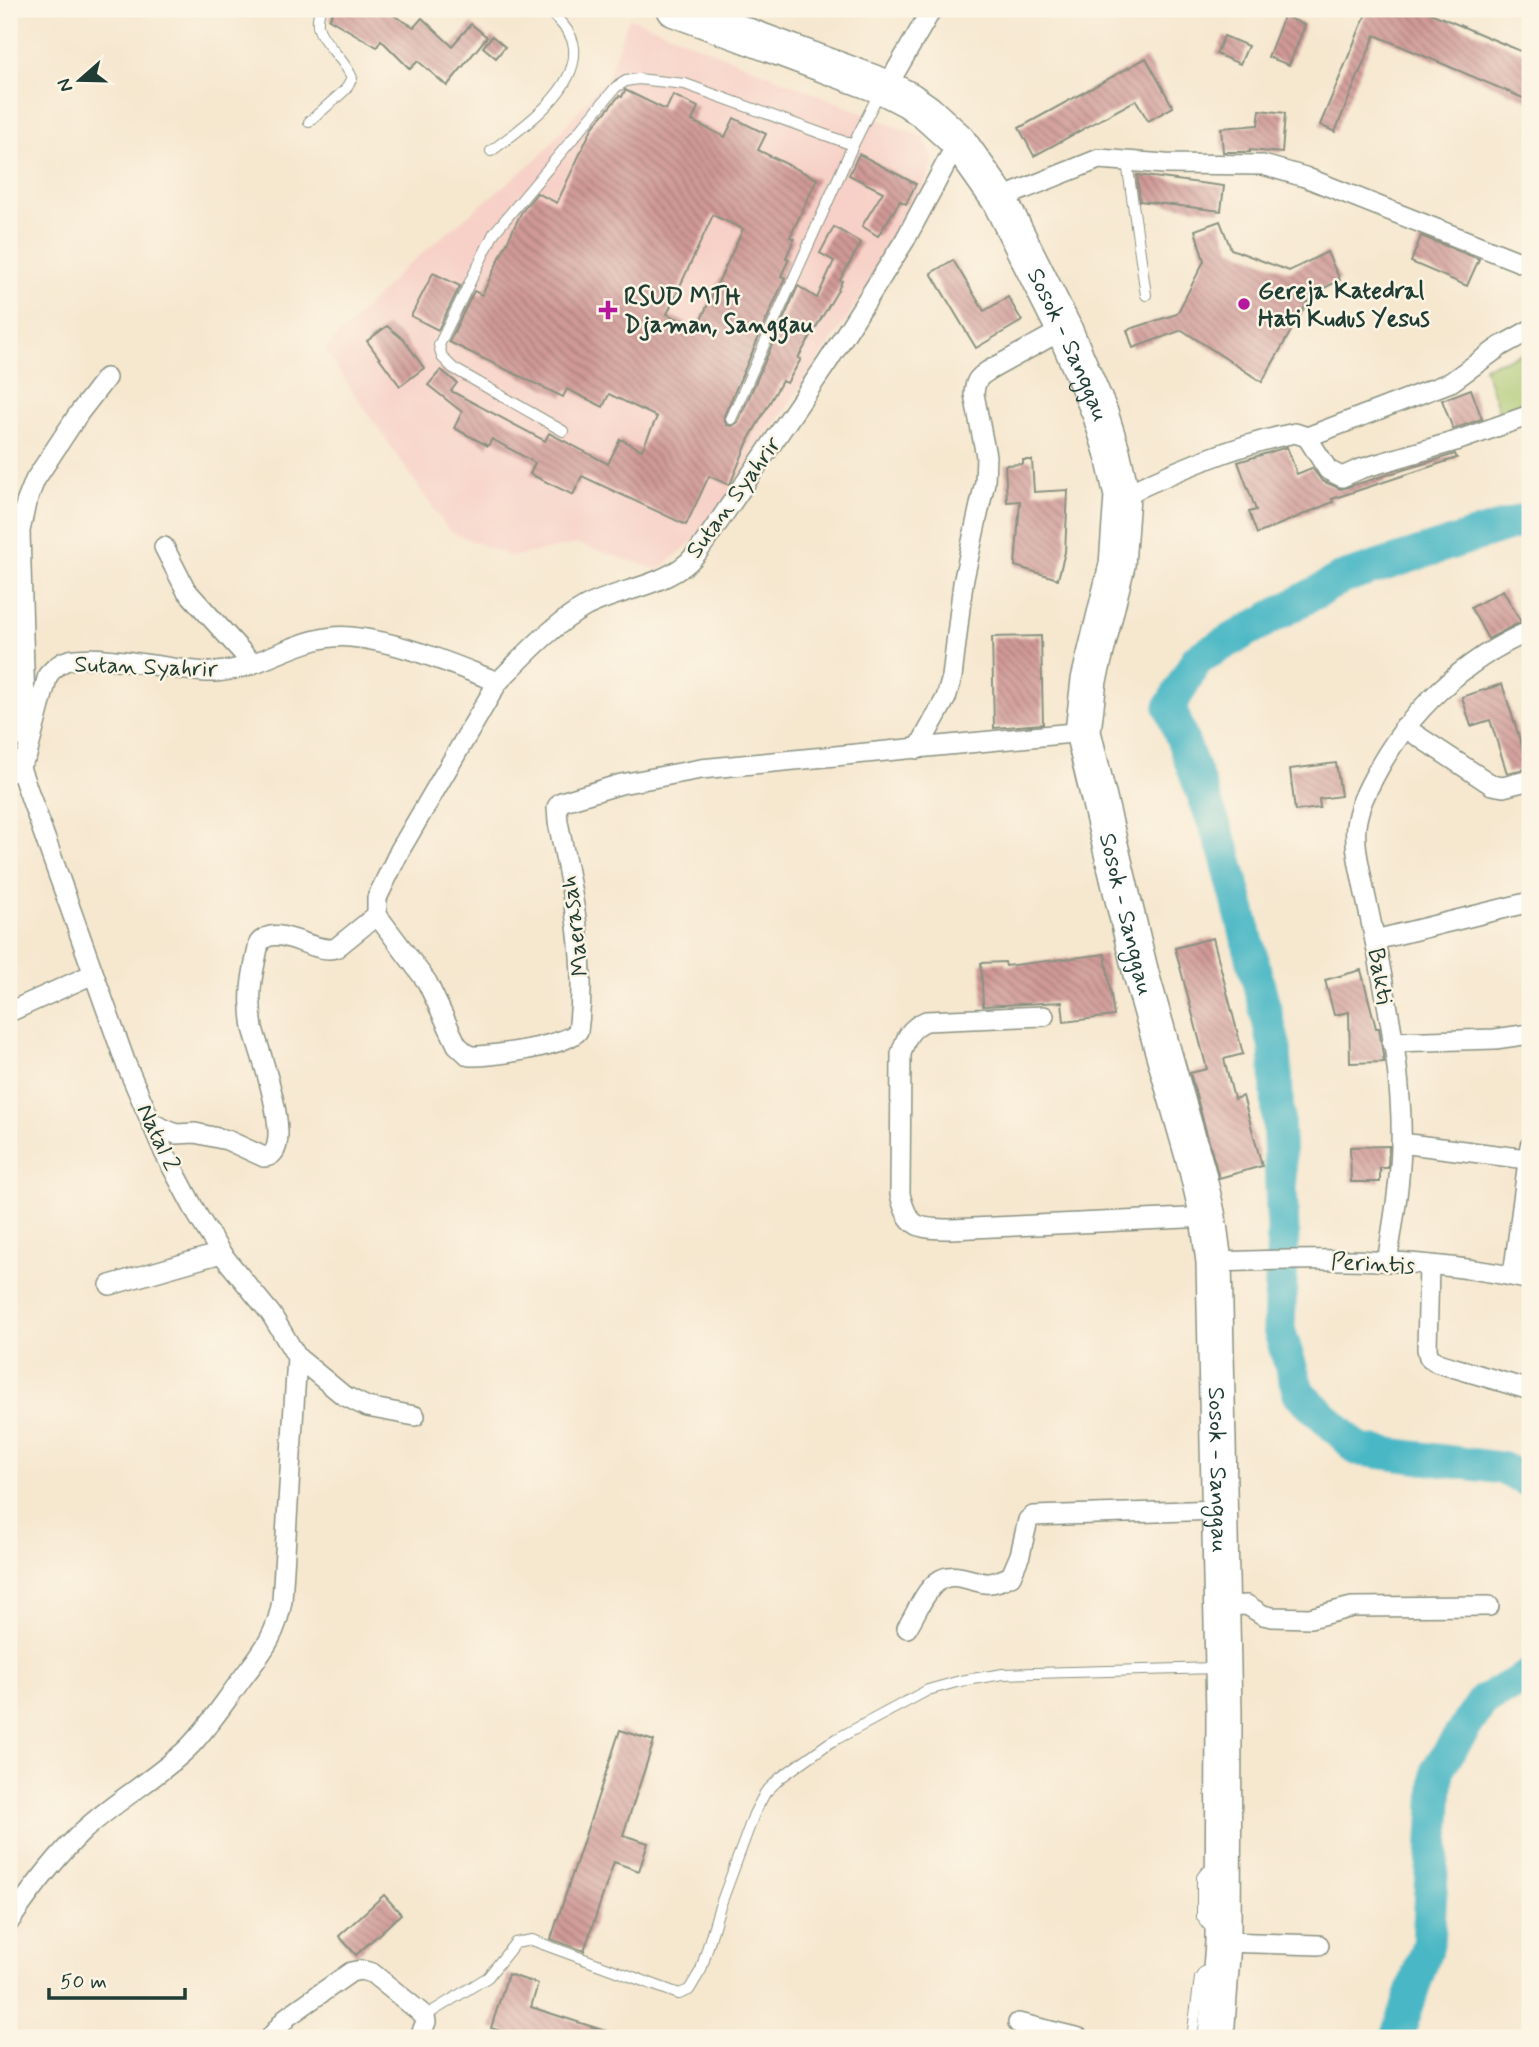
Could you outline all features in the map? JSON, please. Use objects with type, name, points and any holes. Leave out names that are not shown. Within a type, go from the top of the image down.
[{"type":"highway","name":"Sosok - Sanggau","points":[[675,9],[884,87],[926,112],[958,141],[999,199],[1064,329],[1100,414],[1112,452],[1122,496],[1117,565],[1089,680],[1083,732],[1141,974],[1208,1217],[1214,1262],[1223,1667],[1222,1945],[1216,2038]]},
{"type":"street","points":[[884,87],[932,9]]},
{"type":"street","name":"Sutan Syahrir","points":[[18,764],[33,737],[48,675],[55,667],[67,661],[117,661],[209,672],[252,663],[312,640],[334,636],[395,646],[498,682],[568,617],[600,600],[663,578],[693,558],[842,340],[905,240],[958,141]]},
{"type":"street","points":[[999,199],[1099,159],[1263,165],[1286,171],[1530,266]]},
{"type":"street","points":[[918,749],[946,698],[952,677],[962,583],[985,482],[986,456],[974,394],[977,378],[1064,329]]},
{"type":"street","points":[[1307,437],[1451,382],[1501,346],[1530,330]]},
{"type":"street","name":"Natal 2","points":[[106,378],[79,413],[35,480],[26,503],[20,531],[18,764],[126,1064],[182,1186],[221,1253],[271,1314],[297,1357],[343,1395],[368,1407],[415,1416]]},
{"type":"street","points":[[1122,496],[1164,476],[1251,445],[1295,433],[1307,437],[1328,470],[1342,477],[1530,415]]},
{"type":"street","points":[[164,547],[186,590],[252,663]]},
{"type":"street","name":"Bakti","points":[[1387,1262],[1397,1206],[1401,1143],[1392,1042],[1357,854],[1356,823],[1363,798],[1382,760],[1420,709],[1476,661],[1502,643],[1530,631]]},
{"type":"street","points":[[151,1123],[176,1134],[195,1133],[227,1140],[264,1157],[274,1153],[279,1131],[253,1026],[250,1003],[259,943],[264,937],[271,935],[295,939],[329,950],[336,948],[377,915],[377,898],[401,850],[498,682]]},
{"type":"street","points":[[1404,727],[1492,785],[1503,787],[1530,780]]},
{"type":"street","name":"Maerasah","points":[[377,915],[427,982],[457,1045],[469,1056],[528,1049],[567,1040],[578,1031],[581,977],[576,923],[558,822],[557,807],[561,802],[621,784],[701,769],[1083,732]]},
{"type":"street","points":[[1375,940],[1530,902]]},
{"type":"street","points":[[9,1012],[93,974]]},
{"type":"street","points":[[1044,1016],[926,1021],[914,1026],[906,1037],[901,1054],[900,1194],[905,1213],[914,1225],[927,1229],[950,1229],[1208,1217]]},
{"type":"street","points":[[1392,1042],[1495,1039],[1530,1034]]},
{"type":"street","points":[[1401,1143],[1529,1153],[1522,1278]]},
{"type":"street","points":[[110,1284],[221,1253]]},
{"type":"street","name":"Perintis","points":[[1214,1262],[1387,1262],[1522,1278]]},
{"type":"street","points":[[1429,1265],[1429,1357],[1438,1363],[1530,1390]]},
{"type":"street","points":[[9,1922],[36,1883],[81,1832],[117,1801],[160,1772],[198,1738],[259,1658],[273,1635],[282,1601],[297,1357]]},
{"type":"street","points":[[907,1628],[926,1596],[937,1582],[946,1577],[965,1578],[987,1584],[1011,1576],[1016,1569],[1028,1520],[1033,1516],[1219,1510]]},
{"type":"street","points":[[1221,1606],[1247,1605],[1272,1617],[1310,1618],[1352,1607],[1489,1606]]},
{"type":"street","points":[[1222,1945],[1319,1945]]},
{"type":"street","points":[[270,2038],[287,2017],[355,1970],[372,1973],[425,2016],[426,2022],[419,2038]]},
{"type":"street","points":[[1018,2023],[1079,2038]]},
{"type":"lane","points":[[309,122],[345,90],[352,78],[347,65],[317,25],[320,9]]},
{"type":"lane","points":[[491,151],[536,117],[564,83],[573,66],[574,46],[569,34],[546,9]]},
{"type":"lane","points":[[563,431],[453,368],[442,357],[439,345],[494,233],[616,87],[625,81],[638,79],[685,84],[853,145]]},
{"type":"lane","points":[[731,419],[853,145],[884,87]]},
{"type":"lane","points":[[1127,162],[1146,295]]},
{"type":"lane","points":[[425,2016],[488,1977],[515,1943],[533,1940],[679,1994],[689,1990],[701,1970],[719,1909],[754,1814],[765,1793],[780,1777],[829,1743],[928,1690],[1003,1674],[1223,1667]]},
{"type":"lane","points":[[1192,2038],[1200,1978],[1204,1972],[1210,1970],[1222,1945]]},
{"type":"shaded area","name":"RSUD MTH Djaman, Sanggau","points":[[629,17],[924,138],[934,163],[890,255],[702,533],[659,570],[577,544],[510,557],[449,531],[325,351],[402,270],[541,155],[608,75]]},
{"type":"green space","points":[[1530,351],[1530,400],[1499,411],[1484,367]]},
{"type":"building","points":[[335,9],[382,9],[414,27],[422,18],[452,46],[471,24],[487,37],[447,86],[418,61],[410,69],[381,40],[377,47],[329,19]]},
{"type":"building","points":[[1368,9],[1421,9],[1530,55],[1530,101],[1375,35],[1335,132],[1320,125]]},
{"type":"building","points":[[1284,16],[1305,25],[1289,65],[1268,57]]},
{"type":"building","points":[[492,36],[505,47],[496,58],[483,47]]},
{"type":"building","points":[[1224,36],[1248,46],[1240,64],[1216,54]]},
{"type":"building","points":[[1146,58],[1173,107],[1148,121],[1136,100],[1034,156],[1019,128]]},
{"type":"building","points":[[625,90],[666,110],[673,95],[698,107],[692,121],[725,137],[734,118],[766,134],[758,150],[817,179],[790,237],[794,239],[781,276],[785,278],[724,416],[727,425],[732,426],[738,422],[798,286],[817,298],[834,261],[820,253],[834,227],[861,243],[840,280],[842,281],[838,290],[798,358],[801,359],[787,383],[782,381],[749,439],[731,482],[729,485],[709,476],[686,525],[582,476],[573,495],[530,474],[535,463],[492,439],[488,446],[454,428],[462,412],[428,385],[441,370],[457,383],[451,391],[545,441],[549,433],[608,464],[620,439],[642,450],[657,417],[609,394],[603,407],[567,389],[563,397],[449,342],[474,291],[482,295],[521,213],[537,193],[557,203],[592,128],[619,96],[622,97]],"holes":[[[713,215],[743,229],[697,328],[667,314]]]},
{"type":"building","points":[[1260,110],[1285,113],[1282,153],[1250,150],[1223,152],[1221,128],[1258,125]]},
{"type":"building","points":[[859,154],[916,184],[906,204],[900,201],[878,236],[862,226],[883,192],[849,175]]},
{"type":"building","points":[[1137,175],[1224,186],[1221,211],[1140,201]]},
{"type":"building","name":"Gereja Katedral Hati Kudus Yesus","points":[[1220,221],[1231,249],[1289,271],[1327,252],[1340,280],[1312,294],[1262,382],[1182,330],[1133,348],[1127,330],[1177,314],[1204,261],[1195,230]]},
{"type":"building","points":[[1421,236],[1479,259],[1467,286],[1411,262]]},
{"type":"building","points":[[953,260],[984,311],[1008,297],[1022,321],[976,348],[931,273]]},
{"type":"building","points":[[433,273],[460,286],[438,330],[411,316]]},
{"type":"building","points":[[387,326],[404,340],[424,368],[400,386],[367,341]]},
{"type":"building","points":[[1471,389],[1482,419],[1453,429],[1442,400]]},
{"type":"building","points":[[1287,447],[1297,474],[1312,468],[1322,481],[1341,489],[1455,454],[1457,458],[1332,499],[1333,502],[1257,534],[1249,512],[1256,510],[1238,462]]},
{"type":"building","points":[[1023,460],[1032,460],[1034,492],[1068,490],[1065,552],[1058,579],[1015,566],[1020,501],[1007,502],[1005,465],[1023,464]]},
{"type":"building","points":[[1503,590],[1521,622],[1488,639],[1471,608]]},
{"type":"building","points":[[1041,636],[1043,724],[994,728],[992,637]]},
{"type":"building","points":[[1502,684],[1529,768],[1507,773],[1490,720],[1471,726],[1462,697]]},
{"type":"building","points":[[1336,763],[1341,796],[1319,799],[1320,808],[1295,811],[1290,769]]},
{"type":"building","points":[[1213,938],[1243,1054],[1224,1059],[1234,1099],[1243,1096],[1262,1166],[1219,1178],[1190,1073],[1207,1069],[1175,948]]},
{"type":"building","points":[[1105,954],[1114,1016],[1064,1022],[1062,1002],[983,1006],[981,963],[1005,962],[1006,966]]},
{"type":"building","points":[[1361,970],[1376,1028],[1379,1028],[1384,1062],[1350,1063],[1349,1012],[1334,1015],[1325,980]]},
{"type":"building","points":[[1389,1146],[1388,1168],[1380,1168],[1380,1182],[1351,1182],[1350,1147]]},
{"type":"building","points":[[620,1730],[654,1741],[623,1835],[648,1843],[639,1871],[614,1862],[584,1951],[551,1939]]},
{"type":"building","points":[[384,1895],[401,1914],[356,1955],[339,1936]]},
{"type":"building","points":[[508,1974],[538,1984],[531,2007],[618,2035],[618,2038],[523,2038],[491,2028]]},
{"type":"waterway","points":[[1530,518],[1340,579],[1197,659],[1170,707],[1225,853],[1275,1048],[1283,1233],[1279,1329],[1299,1393],[1359,1450],[1501,1468],[1530,1482]]},
{"type":"waterway","points":[[1397,2038],[1428,1944],[1438,1768],[1483,1701],[1530,1675]]},
{"type":"place","name":"Gereja Katedral Hati Kudus Yesus","points":[[1244,304]]},
{"type":"place","name":"RSUD MTH Djaman, Sanggau","points":[[608,310]]}]
